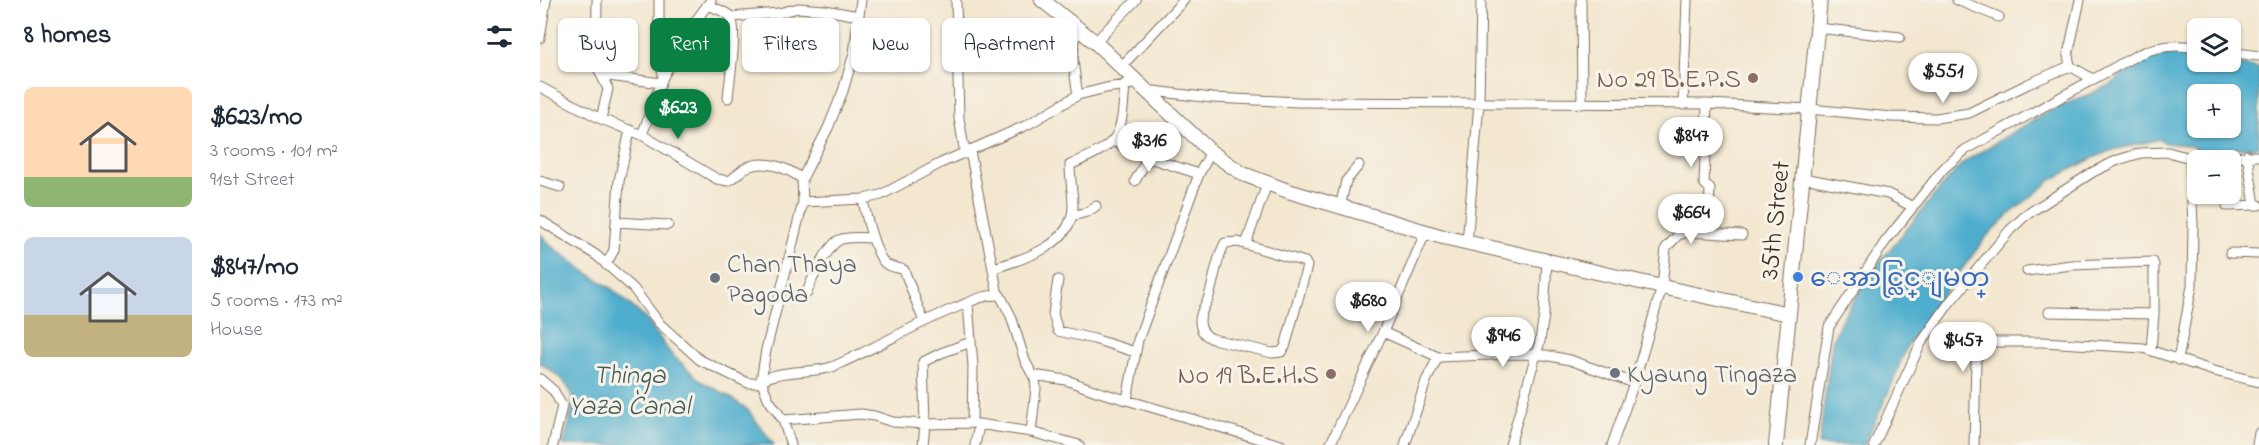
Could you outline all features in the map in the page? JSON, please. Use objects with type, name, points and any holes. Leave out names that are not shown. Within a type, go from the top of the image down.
[{"type":"street","points":[[540,38],[546,0]]},
{"type":"street","points":[[597,0],[596,64],[608,89],[601,119]]},
{"type":"street","points":[[659,0],[662,80]]},
{"type":"street","points":[[791,445],[783,420],[770,400],[762,381],[766,350],[803,202],[802,179],[843,91],[854,53],[861,0]]},
{"type":"street","points":[[956,0],[959,118],[994,268],[998,295]]},
{"type":"street","points":[[1042,0],[1095,42],[1121,67],[1136,86],[1211,152],[1232,168],[1267,184],[1467,243],[1789,314]]},
{"type":"street","points":[[1095,42],[1136,0]]},
{"type":"street","points":[[1121,67],[1184,0]]},
{"type":"street","points":[[1467,243],[1479,103],[1481,0]]},
{"type":"street","points":[[1581,0],[1582,104]]},
{"type":"street","points":[[1683,105],[1687,0]]},
{"type":"street","name":"35th Street","points":[[1776,445],[1820,0]]},
{"type":"street","points":[[1957,0],[1999,17]]},
{"type":"street","points":[[2080,0],[2068,55],[2070,66],[2091,78]]},
{"type":"street","points":[[642,135],[662,80],[689,30],[709,2],[731,17],[734,27],[728,98]]},
{"type":"street","points":[[731,17],[779,13],[798,8],[859,16]]},
{"type":"street","points":[[1078,95],[1073,49],[1074,36],[1079,28]]},
{"type":"street","points":[[1817,28],[1900,37]]},
{"type":"street","points":[[1810,445],[1829,327],[1885,242],[1944,168],[1965,150],[2091,78],[2148,50],[2171,46],[2187,47]]},
{"type":"street","points":[[2241,54],[2259,56]]},
{"type":"street","points":[[803,202],[862,199],[897,188],[941,163],[1027,125],[1078,95],[1136,86],[1212,98],[1298,102],[1707,104],[1810,109],[1891,117],[1954,117],[1976,110],[2070,66]]},
{"type":"street","points":[[601,75],[662,80]]},
{"type":"street","points":[[994,268],[1024,258],[1050,245],[1065,231],[1072,216],[1073,206],[1070,165],[1092,155],[1113,141],[1136,86]]},
{"type":"street","points":[[540,87],[601,119],[642,135],[717,179],[732,180],[743,170],[756,164],[782,167],[802,179]]},
{"type":"street","points":[[1688,232],[1700,217],[1709,211],[1710,189],[1704,183],[1707,104]]},
{"type":"street","points":[[606,265],[614,250],[621,168],[630,130]]},
{"type":"street","points":[[1113,141],[1148,158],[1199,174]]},
{"type":"street","points":[[1127,400],[1135,352],[1199,174],[1211,152]]},
{"type":"street","points":[[1874,445],[1921,343],[1950,302],[2010,230],[2026,215],[2093,172],[2118,160],[2141,153],[2168,152],[2187,157]]},
{"type":"street","points":[[2241,155],[2259,156]]},
{"type":"street","points":[[2227,206],[2257,205],[2247,155]]},
{"type":"street","points":[[1135,181],[1148,158]]},
{"type":"street","points":[[1340,207],[1346,181],[1359,165]]},
{"type":"street","points":[[1803,178],[1888,194],[1913,207]]},
{"type":"street","points":[[540,180],[560,187]]},
{"type":"street","points":[[1246,244],[1267,184]]},
{"type":"street","points":[[862,199],[873,238],[884,263],[904,270],[924,322]]},
{"type":"street","points":[[2178,360],[2192,286],[2192,204]]},
{"type":"street","points":[[1072,216],[1096,207]]},
{"type":"street","points":[[540,220],[583,246],[633,288],[660,324],[700,360],[748,383],[762,381],[772,375],[813,372],[832,367],[968,303],[989,295],[1002,296],[1011,316],[1025,361],[1033,375],[1036,389],[1031,432]]},
{"type":"street","points":[[616,222],[668,225]]},
{"type":"street","points":[[1330,445],[1383,332],[1426,231]]},
{"type":"street","points":[[1612,445],[1634,383],[1662,287],[1666,248],[1678,235],[1688,232],[1742,235]]},
{"type":"street","points":[[807,293],[811,279],[833,245],[849,238],[873,238]]},
{"type":"street","points":[[1225,243],[1246,244],[1305,262],[1307,266],[1285,347],[1281,352],[1272,353],[1213,339],[1205,336],[1201,330],[1202,310],[1208,299],[1219,255],[1225,243]]},
{"type":"street","points":[[2229,253],[2259,254]]},
{"type":"street","points":[[1510,445],[1536,354],[1544,315],[1547,261]]},
{"type":"street","points":[[2027,271],[2071,265],[2152,262],[2154,266],[2154,314],[2151,350]]},
{"type":"street","points":[[1058,280],[1053,314],[1058,331],[1135,352]]},
{"type":"street","points":[[968,303],[976,424],[975,445]]},
{"type":"street","points":[[2049,312],[2154,314]]},
{"type":"street","points":[[1383,332],[1438,357],[1536,354],[1570,360],[1634,383]]},
{"type":"street","points":[[923,445],[925,424],[923,362],[971,342]]},
{"type":"street","points":[[1974,445],[1976,360],[1978,353],[1989,342],[2151,350],[2178,360],[2259,382]]},
{"type":"street","points":[[1405,445],[1426,381],[1438,357]]},
{"type":"street","points":[[1033,375],[1066,380],[1281,445]]},
{"type":"street","points":[[540,379],[554,391],[561,401],[562,412],[553,445]]},
{"type":"street","points":[[783,420],[861,414],[892,422],[976,424],[1031,432],[1078,445]]},
{"type":"street","points":[[2257,445],[2259,433]]},
{"type":"water","points":[[2172,50],[2187,50],[2187,72],[2241,72],[2241,65],[2259,68],[2259,147],[2200,150],[2188,145],[2165,143],[2160,139],[2113,150],[2053,179],[1986,237],[1926,317],[1906,348],[1864,445],[1819,445],[1832,342],[1841,320],[1875,268],[1964,162],[2052,110],[2111,85],[2119,77],[2155,54]]},
{"type":"water","name":"Thinga Yaza Canal","points":[[540,233],[550,245],[611,288],[646,319],[671,354],[702,382],[748,410],[774,445],[563,445],[571,417],[572,398],[563,381],[540,363]]},
{"type":"place","name":"No 29 B.E.P.S","points":[[1753,78]]},
{"type":"place","name":"ေအာင္လြင္ျမတ္","points":[[1798,277]]},
{"type":"place","name":"Chan Thaya Pagoda","points":[[715,278]]},
{"type":"place","name":"Kyaung Tingaza","points":[[1615,373]]},
{"type":"place","name":"No 19 B.E.H.S","points":[[1331,374]]}]
